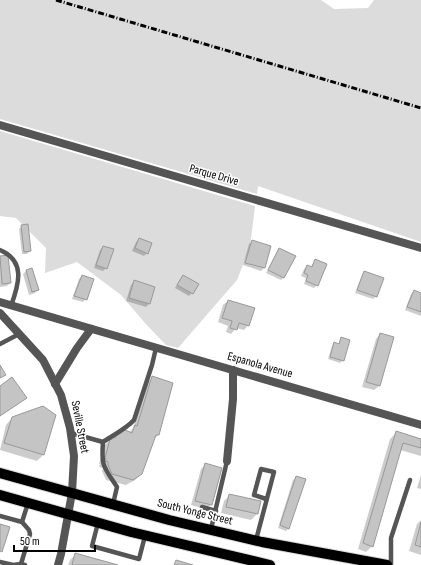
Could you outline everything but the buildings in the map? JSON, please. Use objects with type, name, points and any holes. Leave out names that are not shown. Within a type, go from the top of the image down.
[{"type":"main road","name":"South Yonge Street","points":[[0,473],[113,505],[211,530],[387,565]]},
{"type":"main road","points":[[0,495],[145,536],[270,565]]},
{"type":"street","name":"Parque Drive","points":[[0,125],[421,248]]},
{"type":"street","name":"Espanola Avenue","points":[[0,302],[421,425]]},
{"type":"street","name":"Seville Street","points":[[0,312],[43,360],[61,394],[71,433],[74,456],[72,493],[58,565]]},
{"type":"street","points":[[55,384],[77,348],[91,329]]},
{"type":"street","points":[[227,462],[233,399],[233,370]]},
{"type":"lane","points":[[0,250],[7,253],[14,259],[18,267],[19,276],[17,290],[11,306]]},
{"type":"lane","points":[[0,344],[19,334]]},
{"type":"lane","points":[[71,433],[103,442],[130,425],[134,420],[156,348]]},
{"type":"lane","points":[[103,442],[102,456],[104,467],[117,487],[113,505]]},
{"type":"lane","points":[[211,530],[227,462]]},
{"type":"lane","points":[[256,540],[274,472],[261,469],[254,495],[266,499]]},
{"type":"lane","points":[[391,565],[391,538],[410,480]]},
{"type":"lane","points":[[22,522],[28,503]]},
{"type":"lane","points":[[202,507],[216,511]]},
{"type":"lane","points":[[0,516],[22,522],[29,530],[30,534],[23,564],[13,565],[0,562]]},
{"type":"lane","points":[[98,523],[92,546],[139,559],[145,536]]},
{"type":"shaded area","points":[[0,0],[321,0],[334,9],[368,8],[374,0],[421,0],[421,242],[258,186],[257,194],[0,119]]},
{"type":"shaded area","points":[[0,131],[255,206],[250,247],[237,280],[178,348],[166,345],[121,295],[77,262],[45,273],[46,248],[16,218],[0,216]]},
{"type":"railway","points":[[56,0],[421,108]]}]
